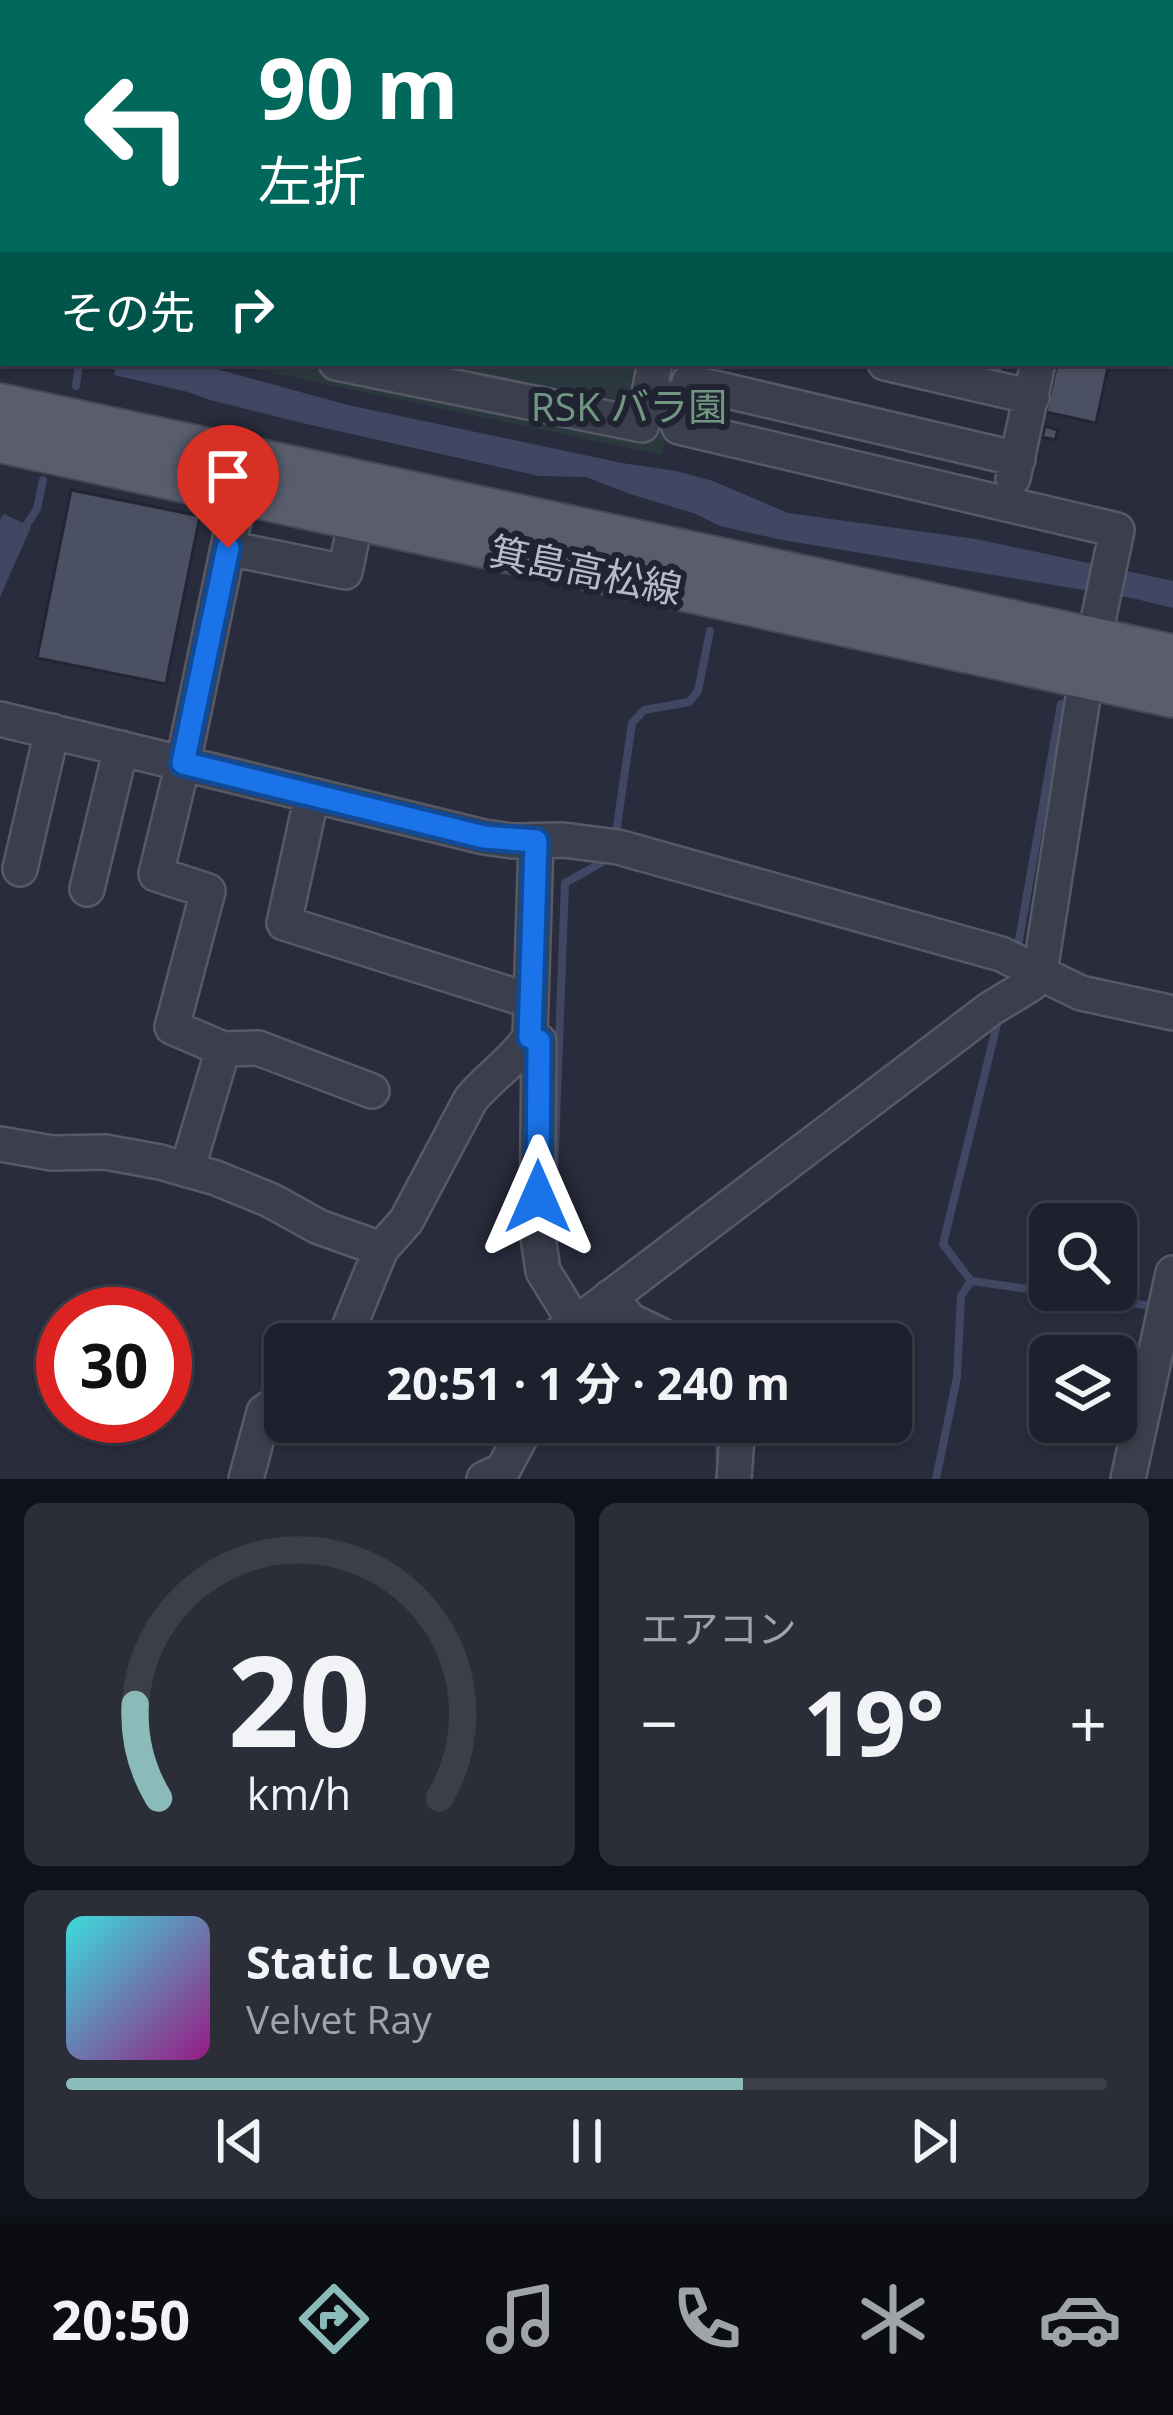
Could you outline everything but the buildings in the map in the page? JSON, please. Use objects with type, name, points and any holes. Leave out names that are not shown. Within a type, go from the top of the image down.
[{"type":"main road","name":"箕島高松線","points":[[0,405],[1090,658],[1173,696]]},
{"type":"main road","name":"箕島高松線","points":[[0,441],[356,519],[1090,658],[1173,656]]},
{"type":"street","points":[[359,366],[642,425],[666,391],[689,382],[1018,459]]},
{"type":"street","points":[[899,366],[1032,397]]},
{"type":"street","points":[[1007,504],[1037,366]]},
{"type":"street","points":[[574,1323],[1014,979],[1117,530],[679,427],[666,391]]},
{"type":"street","points":[[240,493],[156,874],[208,891],[172,1027],[224,1049],[258,1048],[372,1091]]},
{"type":"street","points":[[228,548],[345,572],[356,519]]},
{"type":"street","points":[[0,718],[484,837],[606,845],[1014,979],[1173,1012]]},
{"type":"street","points":[[20,869],[52,731]]},
{"type":"street","points":[[87,889],[121,748]]},
{"type":"street","points":[[312,795],[284,923],[531,1001]]},
{"type":"street","points":[[351,1323],[381,1250],[406,1222],[471,1099],[517,1058],[530,1037],[536,841]]},
{"type":"street","points":[[530,1037],[539,1041],[537,1230],[543,1271],[590,1312],[635,1323]]},
{"type":"street","points":[[187,1170],[224,1049]]},
{"type":"street","points":[[0,1144],[52,1153],[105,1152],[160,1162],[252,1192],[319,1227],[381,1250]]},
{"type":"street","points":[[1128,1479],[1168,1297]]},
{"type":"street","points":[[246,1479],[264,1412]]},
{"type":"street","points":[[484,1479],[503,1470],[517,1443]]},
{"type":"street","points":[[734,1479],[737,1443]]},
{"type":"green space","name":"RSK バラ園","points":[[240,366],[682,366],[662,455]]},
{"type":"water","points":[[117,366],[206,366],[348,405],[676,471],[713,481],[788,513],[976,539],[1173,581],[1173,608],[782,540],[720,526],[586,477],[539,476],[114,375]]},
{"type":"water","points":[[4,514],[31,527],[0,597],[0,520]]},
{"type":"waterway","points":[[76,386],[79,366]]},
{"type":"waterway","points":[[21,533],[37,509],[43,480]]},
{"type":"waterway","points":[[612,839],[632,723],[644,710],[689,702],[698,691],[710,631]]},
{"type":"waterway","points":[[1017,951],[1061,704]]},
{"type":"waterway","points":[[554,1175],[565,883],[601,863],[606,852]]},
{"type":"waterway","points":[[999,1016],[943,1244],[971,1281],[1159,1307]]},
{"type":"waterway","points":[[936,1479],[957,1377],[961,1296],[971,1281]]},
{"type":"waterway","points":[[719,1443],[720,1462]]},
{"type":"route","points":[[228,548],[183,763],[484,837],[536,841],[530,1037],[539,1041],[538,1197]]}]
